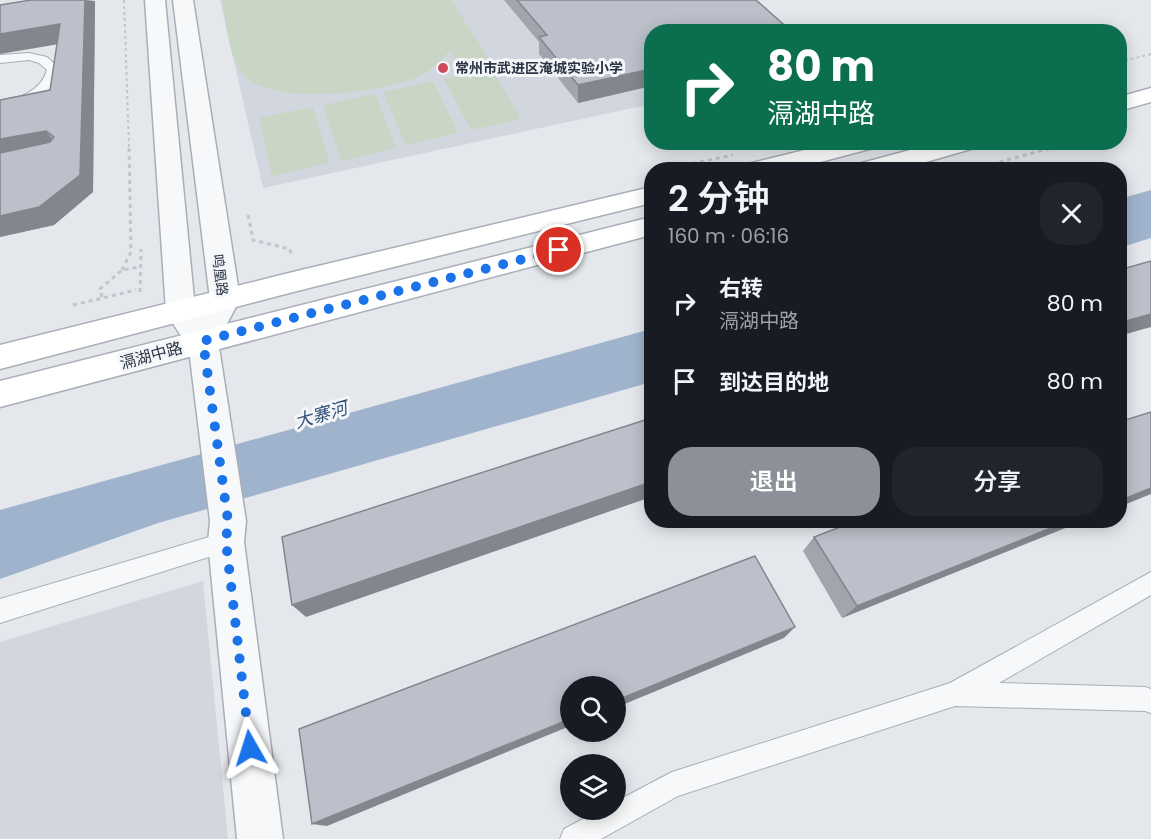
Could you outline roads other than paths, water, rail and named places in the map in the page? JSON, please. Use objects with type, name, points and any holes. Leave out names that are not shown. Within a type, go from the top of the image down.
[{"type":"main road","points":[[1127,98],[1147,82]]},
{"type":"main road","points":[[789,162],[837,150]]},
{"type":"main road","points":[[896,162],[941,150]]},
{"type":"main road","points":[[0,357],[225,299],[644,197]]},
{"type":"main road","name":"滆湖中路","points":[[0,394],[644,228]]},
{"type":"street","points":[[155,0],[181,311],[203,341],[215,419],[260,839]]},
{"type":"street","name":"鸣凰路","points":[[183,0],[225,299],[203,341]]},
{"type":"lane","points":[[0,59],[24,56],[38,58],[49,62],[54,69],[53,77],[46,86],[18,102],[0,107]]},
{"type":"lane","points":[[0,611],[227,531]]},
{"type":"lane","points":[[574,839],[672,785],[955,694],[1151,583]]},
{"type":"lane","points":[[955,694],[1151,701]]},
{"type":"water","points":[[1151,190],[1151,238],[1127,246],[1127,197]]},
{"type":"water","points":[[644,331],[644,384],[158,523],[0,579],[0,510]]},
{"type":"place","name":"常州市武进区淹城实验小学","points":[[443,68]]},
{"type":"water label","name":"大寨河","points":[[321,415]]}]
